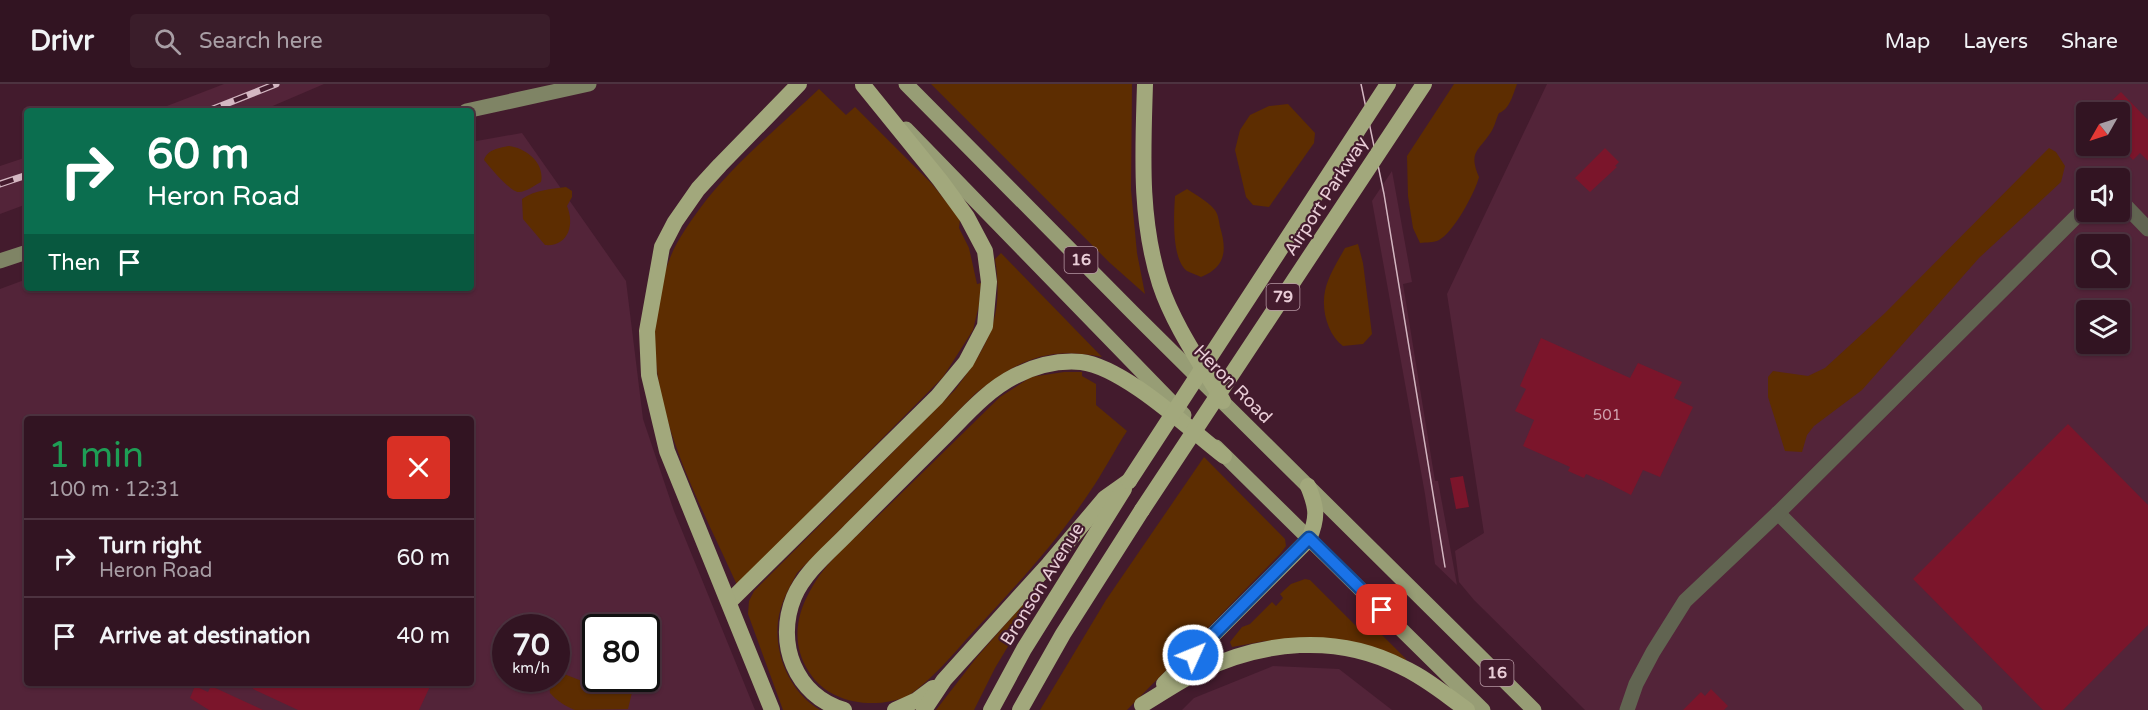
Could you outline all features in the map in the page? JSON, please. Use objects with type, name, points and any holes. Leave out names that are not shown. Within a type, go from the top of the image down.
[{"type":"highway","points":[[772,710],[667,451],[649,375],[647,331],[662,247],[675,222],[698,189],[799,84]]},
{"type":"highway","points":[[729,602],[937,396],[966,362],[985,326],[989,282],[985,251],[977,234],[940,180],[862,84]]},
{"type":"highway","points":[[1145,84],[1143,185],[1147,230],[1154,262],[1168,303],[1223,401]]},
{"type":"highway","name":"Airport Parkway","points":[[1129,481],[1388,84]]},
{"type":"highway","name":"Airport Parkway","points":[[1020,710],[1063,634],[1143,510],[1424,84]]},
{"type":"highway","points":[[844,710],[822,699],[810,689],[792,665],[787,644],[786,625],[795,595],[814,569],[875,505],[974,406],[1001,384],[1027,370],[1049,364],[1070,362],[1097,365],[1140,390],[1224,456]]},
{"type":"highway","points":[[924,710],[944,680],[1105,498],[1129,481]]},
{"type":"highway","name":"Bronson Avenue","points":[[991,710],[1024,649],[1129,481]]},
{"type":"highway","points":[[1140,707],[1309,538],[1315,524],[1316,513],[1308,486]]},
{"type":"highway","points":[[1140,707],[1196,673],[1234,657],[1269,648],[1309,644],[1350,648],[1383,658],[1436,687],[1467,710]]},
{"type":"highway","points":[[895,710],[917,700],[944,680]]},
{"type":"main road","points":[[506,101],[543,84]]},
{"type":"main road","points":[[474,109],[590,84]]},
{"type":"main road","name":"16","points":[[862,84],[1224,456],[1483,710]]},
{"type":"main road","name":"Heron Road","points":[[906,84],[1534,710]]},
{"type":"main road","points":[[0,261],[24,253]]},
{"type":"street","points":[[2130,210],[2148,229]]},
{"type":"street","points":[[1627,710],[1636,684],[1653,652],[1685,601],[1778,513],[2076,217]]},
{"type":"street","points":[[1778,513],[1975,710]]},
{"type":"shaded area","points":[[224,84],[324,84],[268,108],[162,108]]},
{"type":"shaded area","points":[[931,84],[1132,84],[1131,190],[1137,253],[1145,294],[1110,263]]},
{"type":"shaded area","points":[[1454,84],[1517,84],[1508,105],[1499,113],[1492,130],[1476,152],[1475,162],[1479,177],[1463,212],[1445,236],[1432,242],[1420,243],[1413,228],[1408,196],[1407,156]]},
{"type":"shaded area","points":[[1547,84],[2148,84],[2148,710],[1585,710],[1474,600],[1459,582],[1455,551],[1484,533],[1447,294]]},
{"type":"shaded area","points":[[819,89],[846,115],[855,107],[932,184],[960,219],[959,228],[969,248],[977,284],[981,283],[979,305],[973,330],[943,377],[737,585],[701,507],[669,426],[659,384],[655,342],[658,300],[673,251],[684,231],[713,191]]},
{"type":"shaded area","points":[[1288,104],[1315,133],[1314,143],[1269,207],[1253,205],[1246,197],[1235,150],[1240,130],[1250,115],[1269,106]]},
{"type":"shaded area","points":[[522,133],[626,281],[643,419],[674,511],[755,710],[0,710],[0,289],[24,280],[24,291],[474,291],[474,141]]},
{"type":"shaded area","points":[[509,146],[528,153],[533,158],[540,169],[541,182],[525,191],[515,191],[500,179],[484,160],[491,151]]},
{"type":"shaded area","points":[[2049,148],[2056,152],[2065,166],[2061,182],[1979,258],[1862,390],[1814,426],[1807,435],[1802,452],[1785,451],[1768,397],[1768,377],[1773,371],[1808,376],[1825,368],[1885,313]]},
{"type":"shaded area","points":[[24,158],[24,205],[0,214],[0,166]]},
{"type":"shaded area","points":[[1392,171],[1412,282],[1403,284],[1435,481],[1438,481],[1457,585],[1435,564],[1425,494],[1372,201]]},
{"type":"shaded area","points":[[566,187],[572,191],[572,197],[567,206],[570,220],[568,233],[559,242],[545,245],[523,219],[522,199],[549,189]]},
{"type":"shaded area","points":[[1187,189],[1215,211],[1224,243],[1220,263],[1201,277],[1187,271],[1182,265],[1176,247],[1175,196]]},
{"type":"shaded area","points":[[1358,244],[1363,263],[1372,334],[1363,344],[1343,346],[1333,335],[1327,321],[1324,306],[1325,291],[1345,248]]},
{"type":"shaded area","points":[[1001,253],[1102,357],[1065,353],[1034,358],[1006,372],[976,393],[797,573],[785,596],[779,615],[777,634],[779,647],[786,672],[792,683],[809,702],[820,710],[783,710],[748,614],[749,601],[754,591],[955,390],[967,374],[991,329],[997,298],[995,259]]},
{"type":"shaded area","points":[[1082,372],[1082,376],[1096,384],[1096,405],[1127,431],[1076,512],[1004,599],[942,666],[908,696],[881,703],[867,703],[840,697],[828,691],[809,672],[798,642],[801,611],[823,570],[1000,397],[1031,377]]},
{"type":"shaded area","points":[[1204,457],[1285,539],[1286,546],[1127,710],[1040,710],[1106,600]]},
{"type":"shaded area","points":[[1305,579],[1310,580],[1358,628],[1367,620],[1406,659],[1404,661],[1349,642],[1265,641],[1232,647],[1230,642],[1242,627],[1250,624],[1272,602],[1276,606],[1283,598],[1280,594],[1291,584]]},
{"type":"shaded area","points":[[1032,594],[1037,598],[995,668],[974,710],[936,710],[977,657]]},
{"type":"shaded area","points":[[1273,666],[1339,669],[1392,710],[1182,710],[1194,698]]},
{"type":"shaded area","points":[[570,676],[582,681],[582,692],[632,692],[628,709],[575,710],[558,701],[550,693],[570,692]]},
{"type":"building","points":[[2121,92],[2148,120],[2148,161],[2140,153],[2133,160],[2130,156],[2130,102],[2110,102]]},
{"type":"building","points":[[1605,148],[1619,162],[1615,166],[1617,167],[1590,192],[1575,178]]},
{"type":"building","points":[[1541,338],[1630,378],[1638,363],[1682,382],[1674,398],[1693,407],[1660,477],[1643,470],[1631,495],[1600,479],[1586,474],[1584,478],[1568,471],[1570,467],[1523,446],[1534,420],[1515,411],[1526,389],[1520,386]]},
{"type":"building","points":[[2068,424],[2148,505],[2148,625],[2063,710],[2043,710],[1913,579]]},
{"type":"building","points":[[1463,476],[1469,507],[1456,509],[1450,478]]},
{"type":"building","points":[[195,686],[208,692],[211,686],[263,710],[209,710],[190,698]]},
{"type":"building","points":[[250,686],[430,686],[419,710],[298,710]]},
{"type":"building","points":[[1711,689],[1728,706],[1724,710],[1683,710],[1701,692],[1705,696]]},
{"type":"tram line","points":[[1361,84],[1384,194],[1445,567]]},
{"type":"railway","points":[[216,108],[276,84]]},
{"type":"railway","points":[[0,184],[24,176]]},
{"type":"route","points":[[1193,655],[1309,538],[1382,610]]}]
